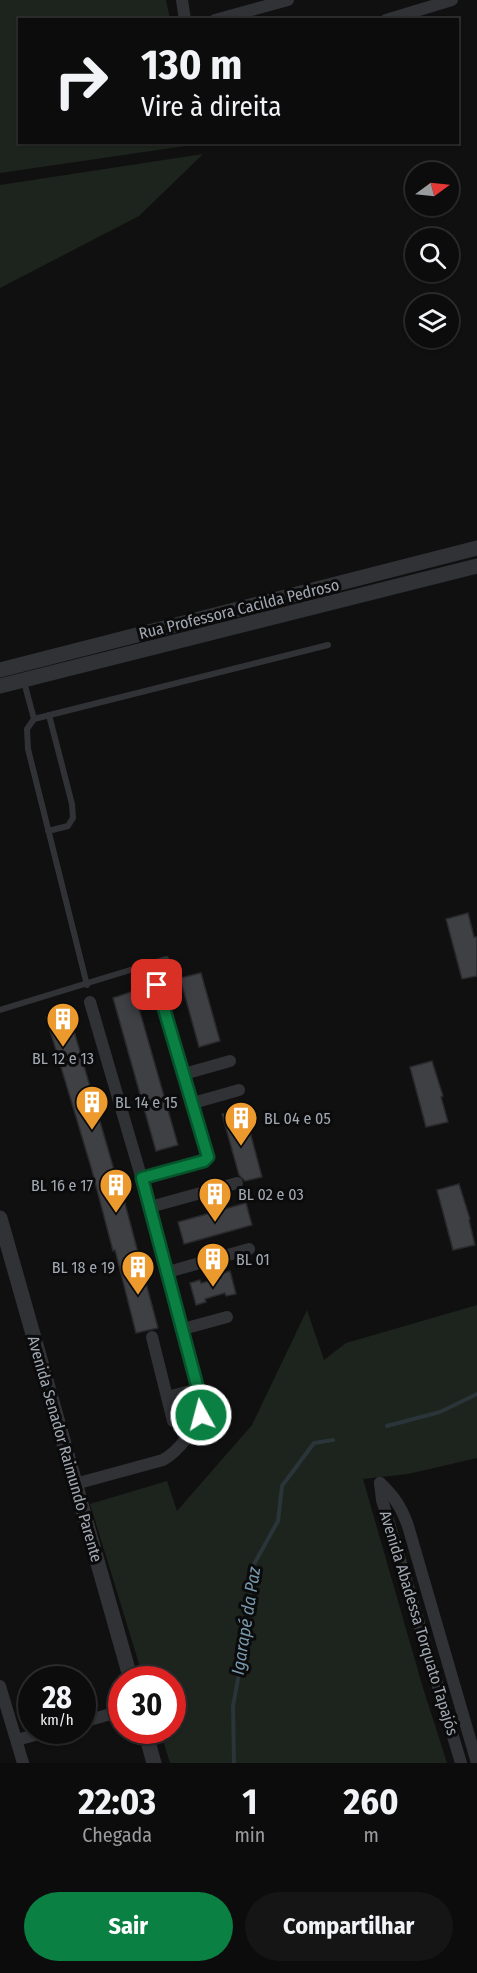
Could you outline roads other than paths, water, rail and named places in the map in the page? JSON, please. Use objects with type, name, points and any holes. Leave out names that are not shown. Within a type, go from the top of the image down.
[{"type":"street","points":[[182,0],[185,18]]},
{"type":"street","points":[[222,18],[288,0]]},
{"type":"street","points":[[393,18],[452,0]]},
{"type":"street","name":"Rua Professora Cacilda Pedroso","points":[[0,670],[477,548]]},
{"type":"street","name":"Rua Professora Cacilda Pedroso","points":[[0,686],[477,566]]},
{"type":"street","points":[[142,1178],[207,1159],[193,1102],[157,985]]},
{"type":"street","points":[[75,1484],[163,1460],[173,1455],[201,1415],[202,1404],[142,1178],[90,1002]]},
{"type":"street","points":[[184,1074],[230,1061]]},
{"type":"street","points":[[193,1102],[239,1090]]},
{"type":"street","points":[[150,1207],[237,1183]]},
{"type":"street","name":"Avenida Senador Raimundo Parente","points":[[0,1218],[126,1666]]},
{"type":"street","points":[[168,1272],[249,1249]]},
{"type":"street","points":[[183,1329],[227,1317]]},
{"type":"street","points":[[152,1337],[174,1420]]},
{"type":"street","points":[[168,1397],[198,1389]]},
{"type":"street","name":"Avenida Abadessa Torquato Tapajós","points":[[460,1763],[382,1500],[380,1483],[393,1495],[402,1508],[477,1763]]},
{"type":"street","points":[[0,1688],[23,1763]]},
{"type":"street","points":[[149,1744],[154,1763]]},
{"type":"lane","points":[[87,985],[26,740],[27,729],[34,719],[328,645]]},
{"type":"lane","points":[[24,679],[34,719]]},
{"type":"lane","points":[[48,831],[68,826],[73,818],[72,804],[49,715]]},
{"type":"lane","points":[[0,1010],[166,959]]},
{"type":"waterway","name":"Igarapé da Paz","points":[[387,1426],[440,1412],[477,1394]]},
{"type":"waterway","name":"Igarapé da Paz","points":[[234,1763],[233,1706],[243,1652],[253,1566],[278,1521],[282,1486],[314,1443],[333,1440]]},
{"type":"place","name":"BL 12 e 13","points":[[63,1048]]},
{"type":"place","name":"BL 14 e 15","points":[[92,1131]]},
{"type":"place","name":"BL 04 e 05","points":[[241,1147]]},
{"type":"place","name":"BL 16 e 17","points":[[116,1214]]},
{"type":"place","name":"BL 02 e 03","points":[[215,1223]]},
{"type":"place","name":"BL 01","points":[[213,1288]]},
{"type":"place","name":"BL 18 e 19","points":[[138,1296]]}]
